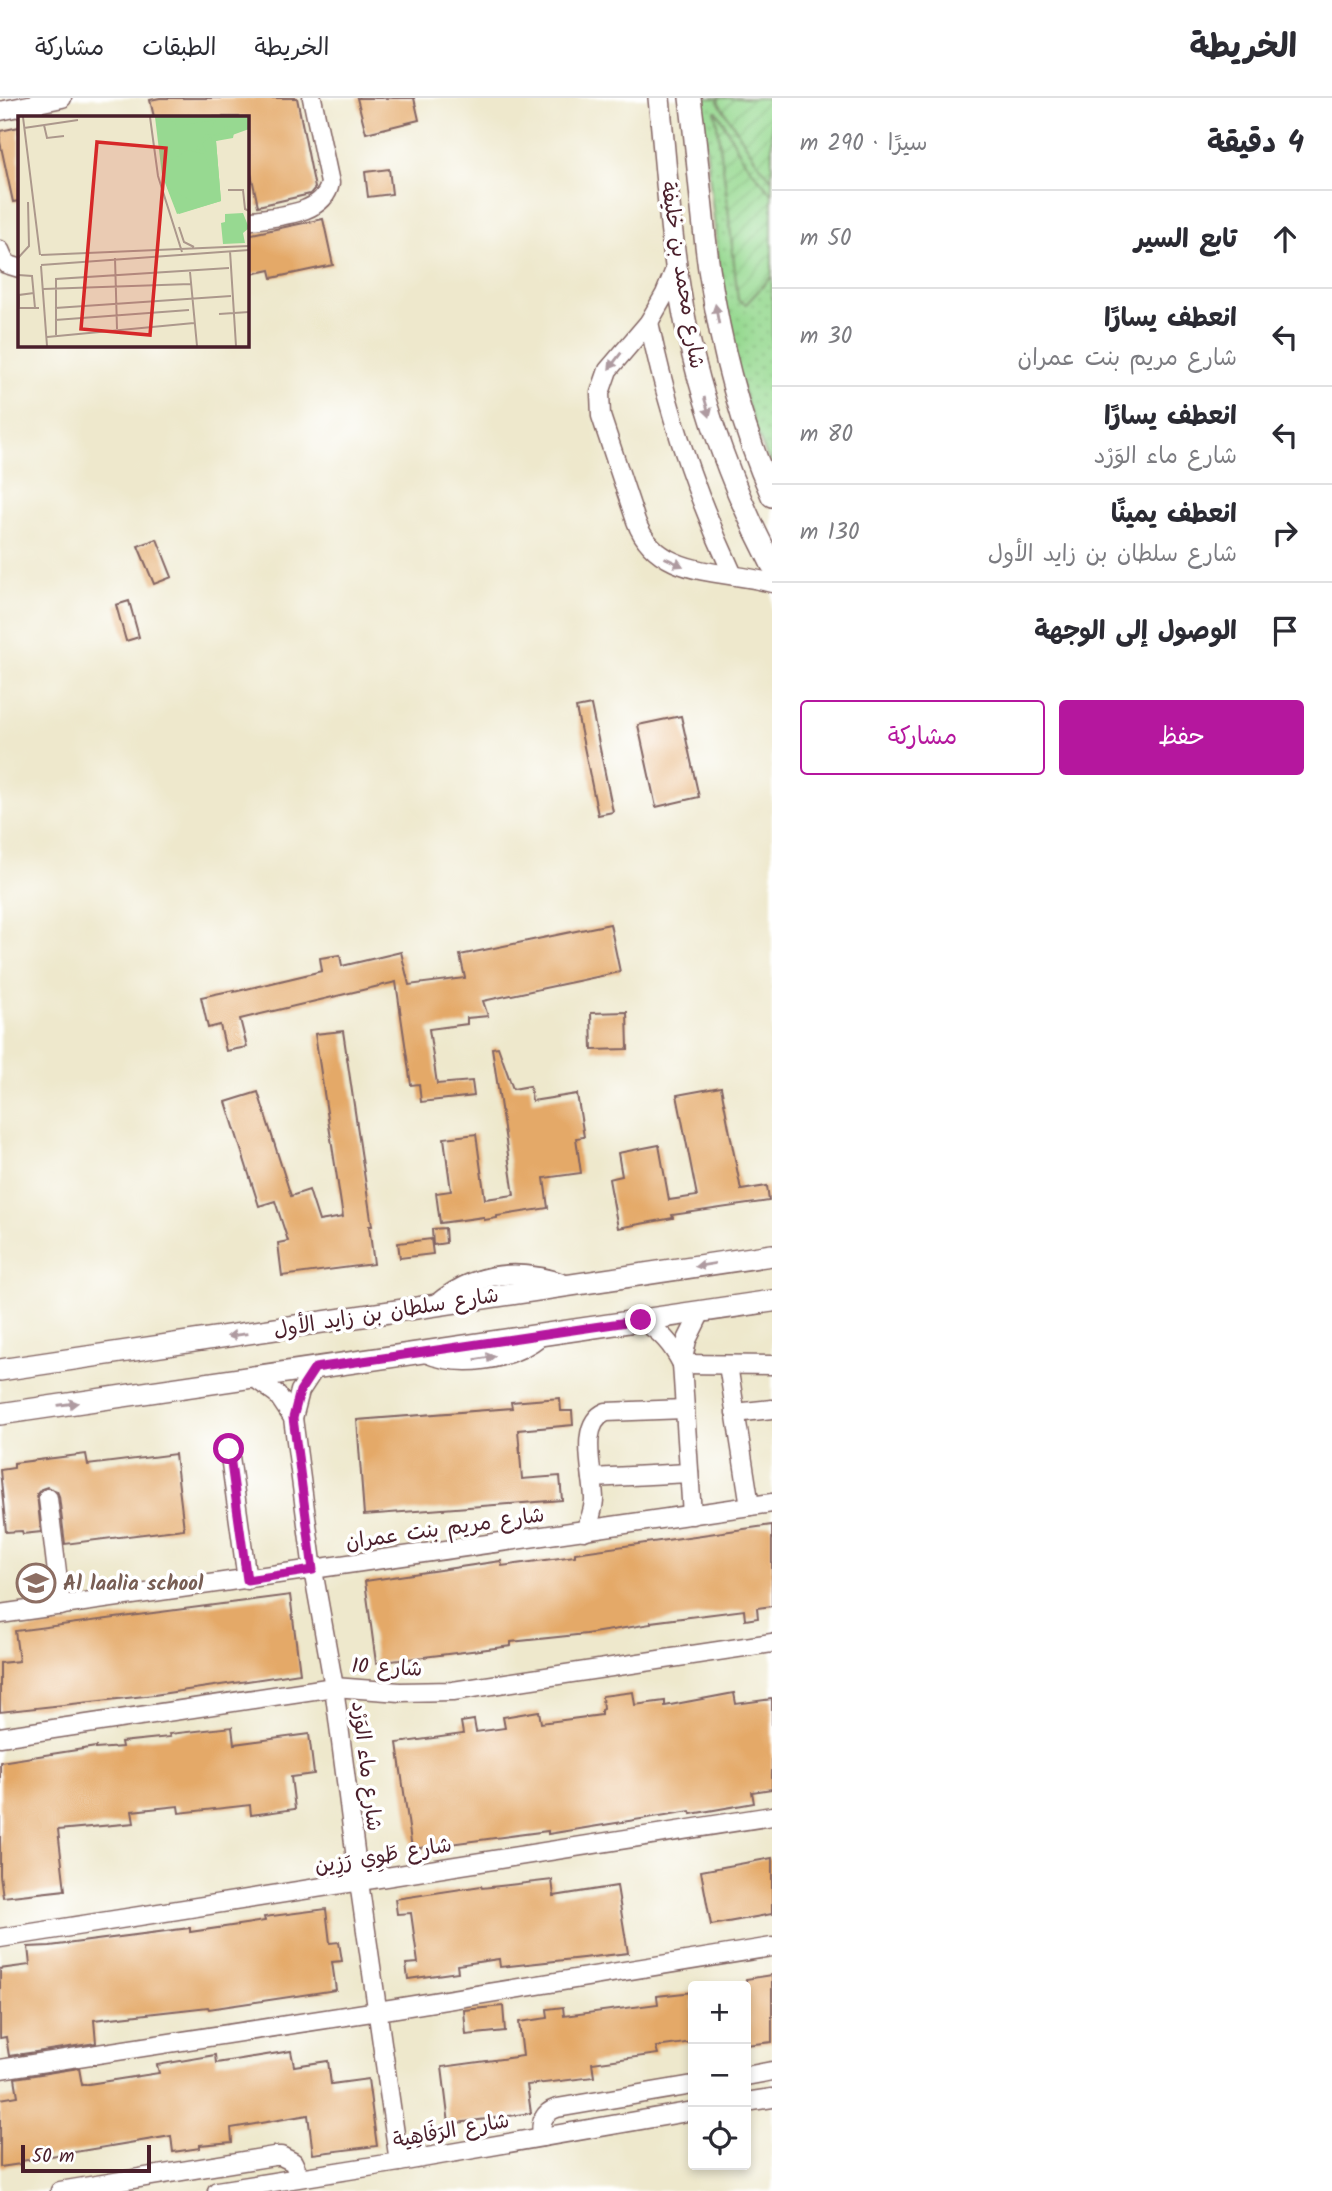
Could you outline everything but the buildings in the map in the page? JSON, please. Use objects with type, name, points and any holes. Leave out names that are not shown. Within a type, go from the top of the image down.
[{"type":"main road","name":"شارع محمد بن خليفة","points":[[659,98],[687,328],[711,423],[744,507],[772,565]]},
{"type":"main road","name":"شارع محمد بن خليفة","points":[[690,98],[709,269],[729,377],[754,453],[772,496]]},
{"type":"main road","name":"شارع سلطان بن زايد الأول","points":[[0,1370],[772,1255]]},
{"type":"main road","points":[[762,1303],[772,1292]]},
{"type":"main road","name":"شارع سلطان بن زايد الأول","points":[[0,1414],[762,1303]]},
{"type":"street","points":[[0,111],[62,98]]},
{"type":"street","points":[[248,221],[313,207],[327,195],[330,183],[312,98]]},
{"type":"street","points":[[0,250],[6,264],[18,268]]},
{"type":"street","points":[[677,263],[665,294],[649,321],[608,370],[600,393],[601,416],[640,534],[649,545],[673,562],[686,567],[772,583]]},
{"type":"street","points":[[649,321],[682,451],[733,575]]},
{"type":"street","points":[[692,1515],[682,1364],[690,1330],[701,1312]]},
{"type":"street","points":[[641,1320],[661,1334],[677,1353],[682,1364]]},
{"type":"street","points":[[682,1364],[772,1365]]},
{"type":"street","points":[[728,1365],[750,1506]]},
{"type":"street","name":"شارع ماء الوَرْد","points":[[315,1368],[300,1391],[293,1418],[313,1570],[334,1687],[399,2162]]},
{"type":"street","name":"شارع ماء الوَرْد","points":[[253,1377],[277,1394],[293,1418]]},
{"type":"street","points":[[584,1531],[593,1507],[589,1431],[596,1418],[606,1412],[685,1409]]},
{"type":"street","points":[[735,1413],[772,1409]]},
{"type":"street","points":[[229,1449],[247,1580]]},
{"type":"street","points":[[592,1478],[689,1473]]},
{"type":"street","points":[[48,1498],[61,1606]]},
{"type":"street","name":"شارع مريم بنت عمران","points":[[0,1614],[772,1503]]},
{"type":"street","name":"شارع 10","points":[[0,1737],[334,1687],[400,1692],[453,1691],[772,1643]]},
{"type":"street","name":"شارع طَوِي رَزِين","points":[[0,1938],[772,1816]]},
{"type":"street","points":[[0,2069],[772,1947]]},
{"type":"street","points":[[751,2075],[772,2071]]},
{"type":"street","points":[[542,2137],[542,2120],[551,2110],[688,2086]]},
{"type":"street","points":[[751,2101],[772,2098]]},
{"type":"street","name":"شارع الرَفَاهِية","points":[[217,2191],[312,2181],[399,2162],[688,2112]]},
{"type":"street","points":[[60,2191],[274,2156],[293,2162],[312,2181]]},
{"type":"green space","points":[[701,98],[772,98],[772,470],[743,391],[729,331]]},
{"type":"green space","points":[[718,98],[772,98],[772,180],[756,160]]},
{"type":"green space","points":[[715,111],[743,159],[772,194],[772,276],[746,304],[738,300]]},
{"type":"place","name":"Al laalia school","points":[[36,1583]]},
{"type":"route","points":[[229,1449],[247,1580],[313,1570],[293,1418],[300,1391],[315,1368],[641,1320]]}]
